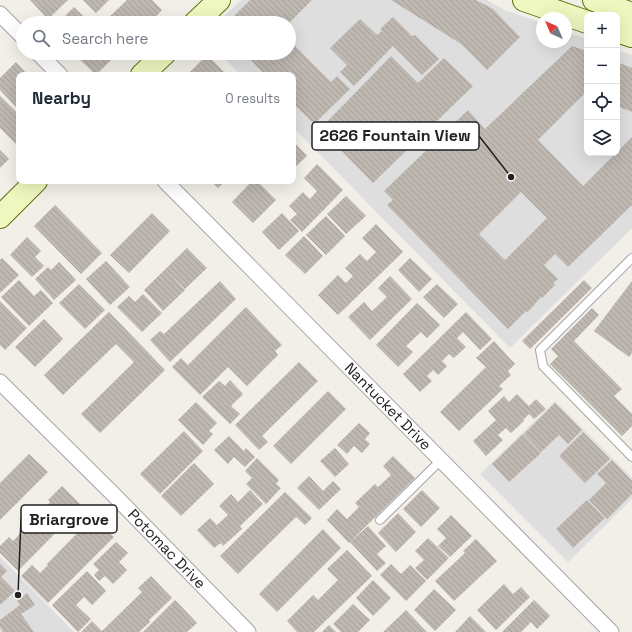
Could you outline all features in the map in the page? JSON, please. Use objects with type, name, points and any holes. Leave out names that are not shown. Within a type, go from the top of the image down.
[{"type":"main road","points":[[202,16],[219,0]]},
{"type":"main road","points":[[524,0],[548,4],[584,21]]},
{"type":"main road","points":[[594,0],[632,14]]},
{"type":"main road","points":[[620,32],[632,36]]},
{"type":"main road","points":[[145,72],[158,60]]},
{"type":"main road","points":[[0,217],[33,184]]},
{"type":"street","points":[[0,14],[16,30]]},
{"type":"street","points":[[45,60],[57,72]]},
{"type":"street","name":"Nantucket Drive","points":[[168,184],[611,632]]},
{"type":"street","name":"Potomac Drive","points":[[0,382],[112,493],[248,632]]},
{"type":"lane","points":[[632,258],[540,350],[543,366],[632,457]]},
{"type":"lane","points":[[380,520],[441,460]]},
{"type":"shaded area","points":[[241,0],[487,0],[504,10],[536,21],[536,48],[572,48],[572,34],[584,38],[584,156],[620,156],[620,51],[632,55],[632,228],[510,348],[296,130],[296,72],[238,72],[226,60],[296,60],[296,16],[224,16]]},
{"type":"shaded area","points":[[555,401],[632,478],[632,499],[568,562],[480,474]]},
{"type":"shaded area","points":[[0,557],[74,632],[0,632]]},
{"type":"building","points":[[30,0],[68,0],[51,16],[45,16]]},
{"type":"building","points":[[83,0],[109,0],[96,13]]},
{"type":"building","points":[[127,0],[152,0],[162,10],[156,16],[110,16]]},
{"type":"building","points":[[250,0],[312,0],[296,16],[234,16]]},
{"type":"building","points":[[391,0],[476,0],[493,9],[520,37],[487,70],[461,44]]},
{"type":"building","points":[[74,7],[83,16],[65,16]]},
{"type":"building","points":[[393,17],[412,36],[415,35],[439,59],[422,75],[393,46],[354,86],[340,72],[347,65],[330,48],[360,19],[377,35],[382,31],[380,29]]},
{"type":"building","points":[[572,46],[584,50],[584,94],[538,140],[583,186],[613,156],[620,156],[620,149],[632,137],[632,205],[568,267],[555,254],[544,265],[558,279],[553,283],[555,285],[542,298],[541,297],[528,312],[526,311],[508,329],[387,205],[393,200],[384,191],[468,110],[485,129],[570,48],[572,48]],"holes":[[[521,192],[547,218],[505,260],[479,234]]]},
{"type":"building","points":[[296,47],[331,82],[337,76],[350,89],[314,124],[296,106],[296,72],[262,72],[251,60],[296,60]]},
{"type":"building","points":[[391,56],[418,83],[444,58],[473,86],[373,183],[320,129]]},
{"type":"building","points":[[80,60],[111,60],[99,72],[93,72]]},
{"type":"building","points":[[202,60],[212,60],[224,72],[190,72]]},
{"type":"building","points":[[16,62],[25,72],[16,72],[16,107],[0,90],[0,78]]},
{"type":"building","points":[[620,63],[632,68],[632,112],[620,107]]},
{"type":"building","points":[[0,96],[16,112],[16,144],[0,128]]},
{"type":"building","points":[[296,144],[307,156],[296,166]]},
{"type":"building","points":[[0,150],[9,159],[0,168]]},
{"type":"building","points":[[317,164],[343,190],[302,232],[290,220],[297,214],[289,206],[303,192],[310,199],[317,191],[304,178]]},
{"type":"building","points":[[214,184],[222,184],[218,188]]},
{"type":"building","points":[[249,184],[260,184],[276,200],[253,223],[232,202]]},
{"type":"building","points":[[346,196],[366,216],[346,234],[327,214]]},
{"type":"building","points":[[55,205],[102,253],[81,274],[34,226]]},
{"type":"building","points":[[152,213],[170,231],[129,273],[110,255]]},
{"type":"building","points":[[282,213],[299,231],[279,250],[262,232]]},
{"type":"building","points":[[326,216],[345,236],[326,255],[306,235]]},
{"type":"building","points":[[376,224],[403,252],[338,315],[318,295],[338,275],[346,283],[353,276],[345,268],[360,254],[367,261],[376,252],[362,238]]},
{"type":"building","points":[[304,236],[323,256],[305,274],[285,255]]},
{"type":"building","points":[[27,237],[41,251],[35,257],[44,266],[32,277],[10,255]]},
{"type":"building","points":[[187,248],[207,268],[185,289],[168,272],[185,290],[163,311],[144,290]]},
{"type":"building","points":[[2,258],[19,275],[0,293],[0,260]]},
{"type":"building","points":[[410,258],[432,279],[419,292],[398,270]]},
{"type":"building","points":[[106,261],[130,287],[110,305],[86,279]]},
{"type":"building","points":[[59,262],[76,280],[54,300],[35,279],[48,267],[51,270]]},
{"type":"building","points":[[390,276],[412,299],[370,340],[348,317],[364,302],[372,311],[387,297],[378,288]]},
{"type":"building","points":[[19,280],[34,296],[41,290],[53,303],[29,326],[1,297]]},
{"type":"building","points":[[584,280],[592,288],[530,349],[522,341]]},
{"type":"building","points":[[220,281],[236,299],[170,362],[150,340],[160,331],[164,334]]},
{"type":"building","points":[[632,281],[632,353],[629,357],[594,331]]},
{"type":"building","points":[[79,284],[105,310],[85,329],[59,303]]},
{"type":"building","points":[[437,284],[458,304],[444,318],[423,297]]},
{"type":"building","points":[[143,294],[162,313],[142,332],[117,307],[129,296],[135,302]]},
{"type":"building","points":[[0,301],[27,328],[5,350],[0,345]]},
{"type":"building","points":[[417,303],[440,325],[427,338],[421,332],[406,346],[413,352],[398,367],[376,345]]},
{"type":"building","points":[[246,307],[282,345],[275,351],[278,355],[247,386],[228,367],[200,395],[172,367],[181,358],[188,365]]},
{"type":"building","points":[[592,308],[599,315],[574,341],[622,389],[614,396],[632,414],[632,426],[622,436],[550,364],[558,356],[551,349]]},
{"type":"building","points":[[109,312],[165,370],[100,433],[81,414],[134,362],[116,344],[63,395],[44,375]]},
{"type":"building","points":[[466,312],[492,339],[480,350],[463,332],[457,338],[466,347],[454,358],[449,354],[442,361],[447,366],[438,375],[433,370],[427,376],[432,381],[420,392],[403,374]]},
{"type":"building","points":[[44,319],[63,339],[35,367],[15,347]]},
{"type":"building","points":[[494,341],[515,364],[508,371],[511,375],[499,386],[503,389],[459,431],[440,412],[486,367],[476,358]]},
{"type":"building","points":[[299,362],[318,381],[262,436],[268,442],[259,450],[235,425]]},
{"type":"building","points":[[230,380],[243,394],[231,406],[240,414],[230,424],[202,397],[219,381],[225,386]]},
{"type":"building","points":[[328,391],[346,409],[291,464],[273,446]]},
{"type":"building","points":[[517,394],[529,406],[536,399],[546,409],[534,419],[529,414],[511,433],[506,428],[498,435],[503,440],[486,456],[473,441],[496,420],[488,411],[504,396],[509,402]]},
{"type":"building","points":[[196,402],[217,423],[209,431],[213,434],[203,445],[178,420]]},
{"type":"building","points":[[555,403],[582,430],[568,444],[559,435],[541,452],[524,434]]},
{"type":"building","points":[[359,423],[370,433],[365,439],[370,444],[362,453],[354,446],[347,454],[337,445]]},
{"type":"building","points":[[184,431],[203,451],[160,494],[140,474]]},
{"type":"building","points":[[583,432],[610,459],[585,483],[559,456]]},
{"type":"building","points":[[523,434],[541,453],[509,482],[492,464]]},
{"type":"building","points":[[229,436],[244,451],[246,448],[255,457],[245,467],[234,457],[228,464],[214,450]]},
{"type":"building","points":[[335,448],[349,464],[335,477],[320,461]]},
{"type":"building","points":[[29,454],[48,472],[0,520],[0,483]]},
{"type":"building","points":[[393,456],[415,478],[349,543],[327,520],[337,509],[347,519],[359,507],[355,503],[375,484],[378,487],[391,475],[383,466]]},
{"type":"building","points":[[257,458],[279,480],[276,484],[281,488],[266,504],[246,484],[252,478],[245,471]]},
{"type":"building","points":[[612,460],[632,481],[632,494],[607,519],[589,500],[606,483],[597,474]]},
{"type":"building","points":[[194,463],[214,484],[181,516],[161,496]]},
{"type":"building","points":[[309,476],[323,491],[333,481],[341,489],[319,510],[297,488]]},
{"type":"building","points":[[62,486],[82,506],[18,571],[0,553],[0,546],[9,537],[13,541],[50,502],[48,500]]},
{"type":"building","points":[[250,490],[263,504],[240,526],[242,529],[223,546],[221,543],[214,548],[197,530],[210,518],[217,525],[228,515],[219,506],[231,494],[238,502]]},
{"type":"building","points":[[422,490],[440,508],[421,527],[403,509]]},
{"type":"building","points":[[285,492],[312,518],[305,525],[296,517],[238,574],[220,556]]},
{"type":"building","points":[[587,500],[605,518],[573,548],[556,529]]},
{"type":"building","points":[[398,513],[416,532],[396,552],[378,533]]},
{"type":"building","points":[[451,515],[472,536],[450,557],[438,546],[446,538],[437,529]]},
{"type":"building","points":[[93,517],[114,537],[48,603],[21,576],[32,565],[40,573]]},
{"type":"building","points":[[368,526],[386,546],[377,554],[386,563],[377,571],[350,542]]},
{"type":"building","points":[[323,529],[341,548],[277,612],[259,594]]},
{"type":"building","points":[[428,538],[449,558],[427,580],[415,568],[424,560],[415,551]]},
{"type":"building","points":[[476,539],[497,561],[454,601],[435,581],[465,553],[463,551]]},
{"type":"building","points":[[116,542],[128,553],[119,562],[127,570],[113,584],[105,576],[99,581],[94,575],[99,570],[93,564]]},
{"type":"building","points":[[347,550],[372,576],[314,632],[297,632],[287,621],[313,595],[318,600],[338,580],[327,569]]},
{"type":"building","points":[[0,564],[7,571],[1,577],[15,591],[0,605]]},
{"type":"building","points":[[391,564],[401,574],[410,565],[426,581],[406,601],[380,575]]},
{"type":"building","points":[[87,571],[106,591],[92,605],[84,597],[76,605],[91,619],[78,632],[52,605]]},
{"type":"building","points":[[151,576],[172,598],[139,632],[81,632],[92,621],[102,631],[142,592],[138,588]]},
{"type":"building","points":[[373,580],[391,598],[373,616],[356,598]]},
{"type":"building","points":[[504,584],[513,594],[521,587],[530,597],[496,630],[477,610]]},
{"type":"building","points":[[434,589],[456,610],[435,631],[414,610]]},
{"type":"building","points":[[27,593],[35,605],[21,614],[34,632],[3,632],[0,627],[0,620],[20,605],[17,601]]},
{"type":"building","points":[[175,600],[197,623],[187,632],[143,632]]},
{"type":"building","points":[[534,600],[550,616],[537,629],[531,622],[521,632],[502,632]]},
{"type":"building","points":[[353,604],[370,620],[358,632],[341,632],[333,624]]},
{"type":"building","points":[[406,610],[427,632],[383,632]]},
{"type":"building","points":[[470,616],[486,632],[455,632]]},
{"type":"building","points":[[329,625],[336,632],[322,632]]},
{"type":"place","name":"2626 Fountain View","points":[[511,177]]},
{"type":"place","name":"Briargrove","points":[[18,595]]}]
